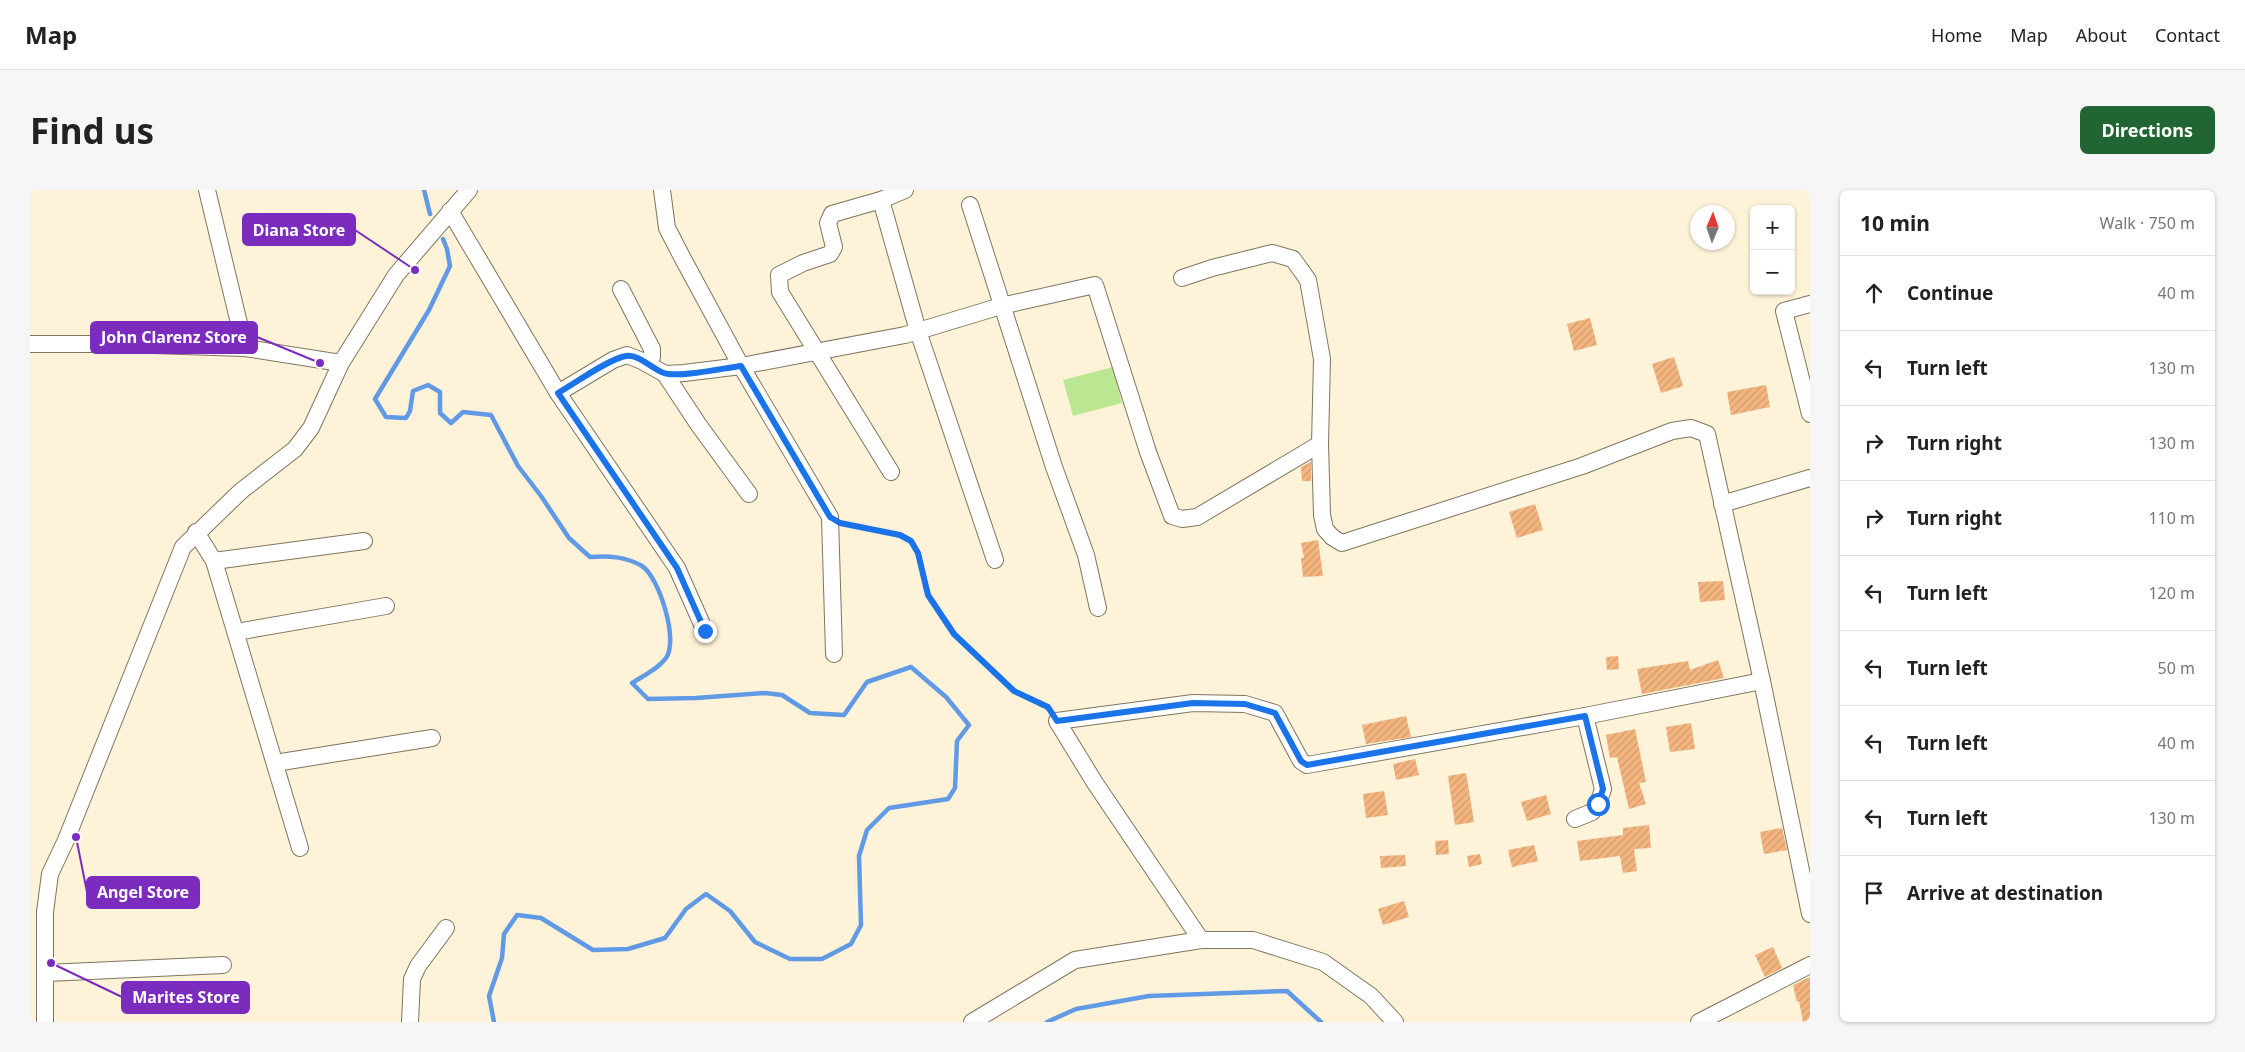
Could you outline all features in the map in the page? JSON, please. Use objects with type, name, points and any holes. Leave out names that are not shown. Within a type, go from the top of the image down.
[{"type":"street","points":[[207,190],[245,348]]},
{"type":"street","points":[[45,1022],[45,912],[50,874],[183,547],[196,532],[241,491],[294,449],[311,428],[341,363],[396,275],[469,190]]},
{"type":"street","points":[[662,190],[667,228],[741,366],[830,517],[834,654]]},
{"type":"street","points":[[891,472],[780,292],[779,275],[803,262],[830,254],[834,247],[828,223],[832,214],[881,200],[905,190]]},
{"type":"street","points":[[881,200],[918,331],[995,560]]},
{"type":"street","points":[[970,205],[1054,467],[1086,555],[1098,608]]},
{"type":"street","points":[[450,211],[558,393],[677,568],[705,631]]},
{"type":"street","points":[[1182,278],[1212,268],[1272,253],[1293,259],[1308,280],[1322,359],[1320,444],[1322,515],[1326,529],[1332,537],[1342,543],[1582,466],[1672,431],[1691,428],[1706,434],[1762,681],[1810,914]]},
{"type":"street","points":[[665,374],[741,366],[918,331],[1001,306],[1095,285],[1148,452],[1172,516],[1182,519],[1197,517],[1320,444]]},
{"type":"street","points":[[621,289],[652,349],[652,356],[647,364]]},
{"type":"street","points":[[1810,304],[1784,311],[1810,414]]},
{"type":"street","points":[[30,344],[138,344],[245,348],[341,363]]},
{"type":"street","points":[[558,393],[613,360],[627,355],[647,364],[665,374],[698,424],[749,494]]},
{"type":"street","points":[[1722,504],[1810,478]]},
{"type":"street","points":[[196,532],[214,561],[300,848]]},
{"type":"street","points":[[214,561],[364,542]]},
{"type":"street","points":[[236,632],[386,606]]},
{"type":"street","points":[[1201,940],[1095,783],[1057,721],[1193,703],[1245,704],[1275,713],[1301,761],[1307,765],[1585,716],[1762,681]]},
{"type":"street","points":[[1575,819],[1592,812],[1598,804],[1603,789],[1585,716]]},
{"type":"street","points":[[275,763],[432,738]]},
{"type":"street","points":[[410,1022],[412,979],[418,966],[446,928]]},
{"type":"street","points":[[972,1022],[1075,960],[1201,940],[1253,940],[1323,962],[1371,996],[1395,1022]]},
{"type":"street","points":[[46,973],[223,965]]},
{"type":"street","points":[[1699,1022],[1810,965]]},
{"type":"path","points":[[830,517],[840,523],[900,535],[911,541],[918,553],[928,595],[954,634],[1014,691],[1048,707],[1057,721]]},
{"type":"green space","points":[[1113,367],[1122,403],[1073,416],[1063,380]]},
{"type":"building","points":[[1590,318],[1597,345],[1574,351],[1567,324]]},
{"type":"building","points":[[1674,357],[1683,386],[1661,393],[1652,364]]},
{"type":"building","points":[[1766,385],[1770,407],[1731,415],[1727,392]]},
{"type":"building","points":[[1311,462],[1311,481],[1302,481],[1301,467]]},
{"type":"building","points":[[1535,504],[1543,530],[1517,538],[1509,512]]},
{"type":"building","points":[[1318,540],[1323,576],[1303,577],[1301,558],[1304,558],[1301,543]]},
{"type":"building","points":[[1723,581],[1725,600],[1700,602],[1698,582]]},
{"type":"building","points":[[1618,656],[1619,669],[1607,670],[1606,657]]},
{"type":"building","points":[[1718,660],[1724,678],[1642,694],[1637,669],[1688,661],[1690,670]]},
{"type":"building","points":[[1406,716],[1411,737],[1366,744],[1362,725]]},
{"type":"building","points":[[1691,723],[1695,749],[1670,752],[1666,727]]},
{"type":"building","points":[[1635,729],[1646,782],[1639,783],[1646,804],[1629,809],[1617,757],[1610,758],[1606,735]]},
{"type":"building","points":[[1415,759],[1419,775],[1396,780],[1393,764]]},
{"type":"building","points":[[1466,773],[1474,822],[1455,825],[1448,776]]},
{"type":"building","points":[[1384,791],[1388,815],[1366,818],[1363,794]]},
{"type":"building","points":[[1546,795],[1551,814],[1527,821],[1521,802]]},
{"type":"building","points":[[1649,825],[1651,848],[1634,849],[1637,871],[1623,873],[1620,856],[1580,861],[1577,841],[1623,835],[1623,828]]},
{"type":"building","points":[[1782,828],[1787,850],[1764,854],[1760,832]]},
{"type":"building","points":[[1448,840],[1449,854],[1436,855],[1435,841]]},
{"type":"building","points":[[1534,845],[1538,861],[1512,867],[1508,850]]},
{"type":"building","points":[[1480,854],[1482,864],[1469,867],[1467,856]]},
{"type":"building","points":[[1405,855],[1406,866],[1381,868],[1380,856]]},
{"type":"building","points":[[1404,901],[1409,917],[1383,925],[1378,909]]},
{"type":"building","points":[[1773,947],[1782,968],[1765,977],[1755,955]]},
{"type":"building","points":[[1810,977],[1810,1022],[1803,1022],[1799,1001],[1797,1002],[1793,985]]},
{"type":"waterway","points":[[424,190],[430,214]]},
{"type":"waterway","points":[[443,239],[450,266],[429,310],[375,399],[386,417],[406,418],[410,411],[413,391],[428,385],[440,392],[440,413],[451,423],[463,412],[491,415],[518,466],[569,538],[590,557],[623,558],[642,566],[648,572],[655,582],[665,609],[670,638],[669,649],[663,662],[632,683],[648,699],[765,693],[782,695],[810,713],[844,715],[867,682],[911,667],[946,697],[969,725],[957,741],[955,788],[948,799],[889,808],[867,830],[859,856],[861,925],[851,944],[822,959],[790,959],[755,942],[730,911],[706,894],[686,909],[665,938],[628,949],[593,950],[541,918],[517,915],[504,934],[502,958],[489,996],[494,1022]]},
{"type":"waterway","points":[[1047,1022],[1076,1009],[1149,996],[1287,991],[1321,1022]]},
{"type":"place","name":"Diana Store","points":[[415,270]]},
{"type":"place","name":"John Clarenz Store","points":[[320,363]]},
{"type":"place","name":"Angel Store","points":[[76,837]]},
{"type":"place","name":"Marites Store","points":[[51,963]]},
{"type":"route","points":[[705,631],[677,568],[558,393],[613,360],[627,355],[665,374],[741,366],[816,490],[830,517],[840,523],[900,535],[911,541],[918,553],[928,595],[954,634],[1014,691],[1048,707],[1057,721],[1193,703],[1245,704],[1275,713],[1301,761],[1307,765],[1585,716],[1603,789],[1598,804]]}]
